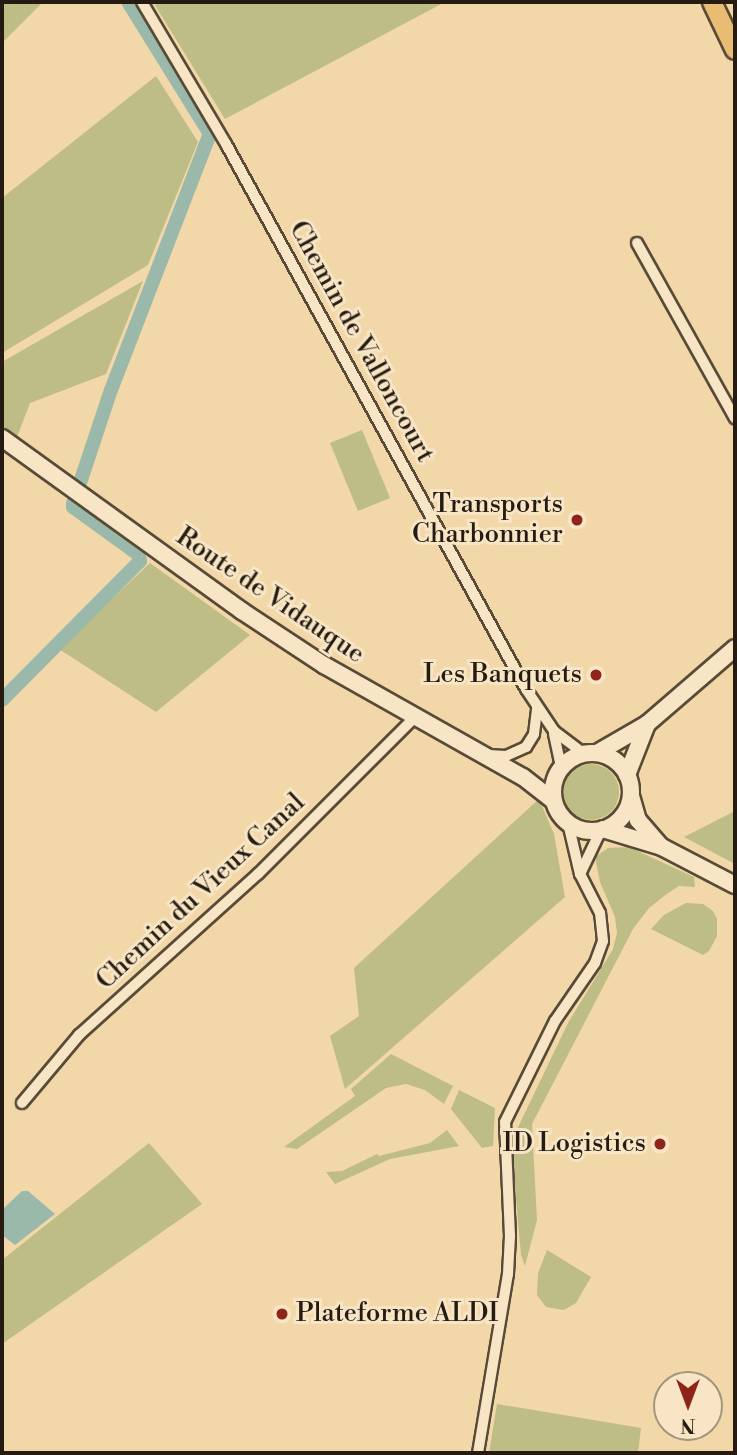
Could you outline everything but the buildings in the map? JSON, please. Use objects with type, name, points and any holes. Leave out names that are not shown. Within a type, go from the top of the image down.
[{"type":"main road","points":[[712,2],[735,50]]},
{"type":"street","name":"Chemin de Valloncourt","points":[[142,2],[226,144],[536,705],[554,731],[590,754]]},
{"type":"street","points":[[637,243],[735,418]]},
{"type":"street","name":"Route de Vidauque","points":[[2,438],[242,611],[324,665],[523,777],[554,801]]},
{"type":"street","points":[[523,777],[560,770],[647,724],[735,648]]},
{"type":"street","points":[[480,754],[506,756],[526,747],[537,720],[536,705]]},
{"type":"street","name":"Chemin du Vieux Canal","points":[[22,1103],[79,1035],[258,874],[415,717]]},
{"type":"street","points":[[627,775],[647,724]]},
{"type":"street","name":"Chemin de Valloncourt","points":[[554,731],[560,770]]},
{"type":"street","points":[[590,754],[614,760],[627,775],[638,820],[662,847]]},
{"type":"street","points":[[560,770],[554,801],[559,813],[568,823],[584,830],[602,830],[662,847],[735,885]]},
{"type":"street","points":[[580,874],[602,830],[617,822],[626,810],[631,796]]},
{"type":"street","points":[[478,1453],[508,1274],[510,1236],[505,1122],[555,1021],[595,963],[603,941],[600,913],[580,874],[568,823]]},
{"type":"green space","points":[[2,2],[43,2],[2,43]]},
{"type":"green space","points":[[153,2],[445,2],[225,119]]},
{"type":"green space","points":[[156,76],[198,142],[148,265],[2,353],[2,198]]},
{"type":"green space","points":[[143,281],[106,374],[30,403],[17,437],[2,425],[2,362]]},
{"type":"green space","points":[[362,430],[390,498],[358,511],[330,443]]},
{"type":"green space","points":[[150,563],[250,635],[156,712],[59,649]]},
{"type":"green space","points":[[591,764],[602,766],[611,772],[617,781],[617,803],[611,812],[602,818],[591,820],[580,818],[571,812],[565,803],[563,792],[565,781],[571,772],[580,766]]},
{"type":"green space","points":[[539,799],[554,834],[565,897],[345,1089],[330,1036],[359,1016],[354,968]]},
{"type":"green space","points":[[735,811],[735,864],[684,837]]},
{"type":"green space","points":[[629,847],[694,877],[695,887],[679,886],[668,893],[649,908],[633,929],[532,1124],[537,1220],[525,1266],[521,1255],[511,1142],[568,1023],[613,949],[617,933],[615,917],[600,882],[595,857],[608,848]]},
{"type":"green space","points":[[686,903],[703,904],[713,911],[717,919],[717,936],[709,951],[703,955],[651,929],[664,915]]},
{"type":"green space","points":[[391,1054],[453,1086],[444,1104],[425,1090],[406,1084],[386,1088],[297,1149],[284,1147],[355,1096],[351,1089]]},
{"type":"green space","points":[[459,1090],[495,1108],[493,1146],[482,1148],[451,1109]]},
{"type":"green space","points":[[447,1130],[459,1146],[390,1159],[335,1184],[326,1172],[342,1171],[377,1154],[379,1156],[430,1143]]},
{"type":"green space","points":[[149,1143],[202,1204],[2,1344],[2,1260]]},
{"type":"green space","points":[[547,1250],[591,1277],[576,1303],[564,1310],[546,1307],[537,1295],[538,1273]]},
{"type":"green space","points":[[497,1404],[641,1428],[638,1453],[489,1453]]},
{"type":"shaded area","points":[[22,1191],[28,1191],[55,1214],[15,1245],[2,1235],[2,1210]]},
{"type":"waterway","points":[[2,700],[140,561],[138,554],[73,507],[73,504],[111,390],[210,134],[128,2]]},
{"type":"place","name":"Transports Charbonnier","points":[[577,520]]},
{"type":"place","name":"Les Banquets","points":[[596,675]]},
{"type":"place","name":"ID Logistics","points":[[660,1144]]},
{"type":"place","name":"Plateforme ALDI","points":[[282,1314]]}]
